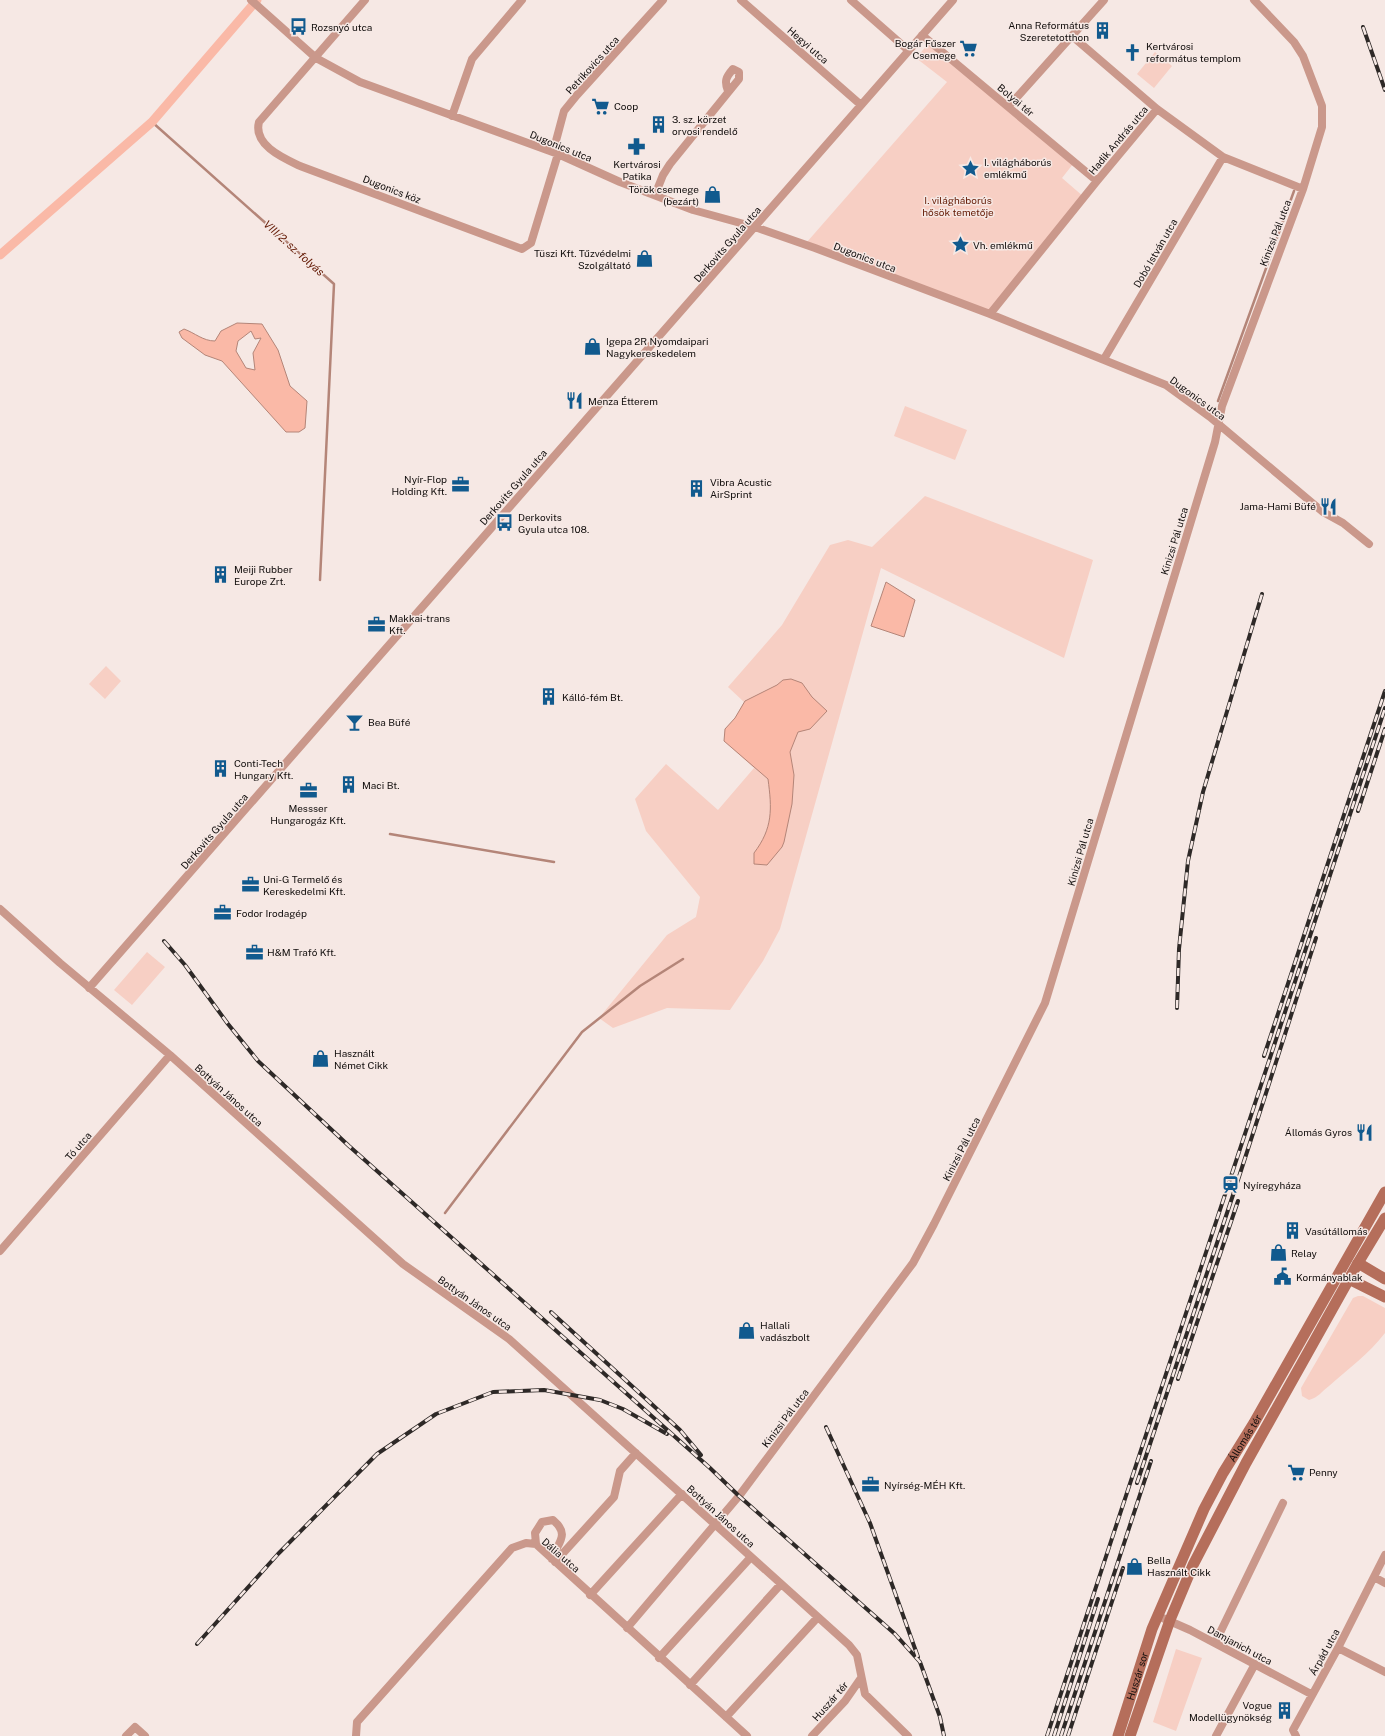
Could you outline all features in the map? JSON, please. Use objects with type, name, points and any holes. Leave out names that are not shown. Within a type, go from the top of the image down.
[{"type":"main road","name":"Állomás tér","points":[[1158,1616],[1204,1509],[1223,1473],[1254,1423],[1385,1192]]},
{"type":"main road","name":"Állomás tér","points":[[1170,1620],[1193,1565],[1223,1507],[1349,1278],[1385,1218]]},
{"type":"main road","points":[[1385,1279],[1358,1263],[1343,1265],[1349,1278],[1385,1297]]},
{"type":"main road","name":"Huszár sor","points":[[1118,1736],[1158,1616]]},
{"type":"main road","name":"Huszár sor","points":[[1130,1736],[1170,1620]]},
{"type":"street","name":"Dugonics utca","points":[[250,0],[316,58],[360,82],[556,153],[693,210],[755,227],[990,314],[1166,385],[1219,425],[1323,512],[1343,523],[1369,544]]},
{"type":"street","points":[[316,58],[365,0]]},
{"type":"street","points":[[452,116],[472,59],[522,0]]},
{"type":"street","name":"Petrikovics utca","points":[[556,153],[564,111],[577,94],[663,0]]},
{"type":"street","name":"Hegyi utca","points":[[741,0],[861,106]]},
{"type":"street","points":[[851,0],[908,50]]},
{"type":"street","name":"Derkovits Gyula utca","points":[[89,988],[953,0]]},
{"type":"street","points":[[1009,106],[1104,0]]},
{"type":"street","name":"Kinizsi Pál utca","points":[[627,1628],[752,1479],[912,1263],[938,1216],[1045,1003],[1215,442],[1222,406],[1302,189],[1322,127],[1322,106],[1303,56],[1294,42],[1254,0]]},
{"type":"street","name":"Bolyai tér","points":[[922,35],[1009,106],[1097,181]]},
{"type":"street","points":[[1072,36],[1157,109]]},
{"type":"street","name":"Dugonics köz","points":[[316,58],[263,116],[258,127],[260,137],[281,158],[300,166],[522,249],[531,243],[556,153]]},
{"type":"street","points":[[655,195],[663,175],[670,164],[738,79]]},
{"type":"street","name":"Hadik András utca","points":[[990,314],[1157,109],[1223,157],[1302,189]]},
{"type":"street","name":"Dobó István utca","points":[[1104,359],[1223,157]]},
{"type":"street","name":"Bottyán János utca","points":[[0,909],[89,988],[170,1055],[403,1264],[509,1339],[849,1645],[857,1655],[861,1668],[861,1678],[865,1694],[908,1736]]},
{"type":"street","name":"Tó utca","points":[[0,1251],[170,1055]]},
{"type":"street","points":[[553,1560],[614,1497],[620,1472],[636,1453]]},
{"type":"street","points":[[590,1595],[682,1494]]},
{"type":"street","points":[[1215,1643],[1283,1503]]},
{"type":"street","points":[[536,1544],[535,1533],[538,1526],[542,1522],[553,1520],[558,1525],[562,1534],[561,1542],[553,1560]]},
{"type":"street","name":"Dália utca","points":[[356,1736],[357,1722],[512,1548],[526,1543],[536,1544],[659,1658],[747,1736]]},
{"type":"street","name":"Árpád utca","points":[[1296,1736],[1293,1730],[1338,1648],[1385,1555]]},
{"type":"street","points":[[659,1658],[751,1557]]},
{"type":"street","points":[[1374,1577],[1385,1583]]},
{"type":"street","points":[[690,1686],[781,1584]]},
{"type":"street","name":"Damjanich utca","points":[[1158,1616],[1170,1620],[1312,1694]]},
{"type":"street","points":[[726,1717],[818,1617]]},
{"type":"street","points":[[1338,1648],[1385,1672]]},
{"type":"street","points":[[1216,1736],[1255,1664]]},
{"type":"street","name":"Huszár tér","points":[[812,1736],[845,1701],[861,1678]]},
{"type":"street","points":[[126,1736],[134,1727],[145,1736]]},
{"type":"green space","name":"I. világháborús hősök temetője","points":[[929,43],[1073,164],[1062,178],[1084,197],[990,314],[807,242],[947,82],[916,58]]},
{"type":"green space","points":[[1155,52],[1172,66],[1154,88],[1137,74]]},
{"type":"green space","points":[[905,406],[967,430],[955,460],[894,436]]},
{"type":"green space","points":[[925,496],[1093,560],[1064,658],[881,568],[780,929],[763,961],[730,1010],[667,1008],[613,1028],[599,1018],[667,935],[696,917],[700,897],[646,831],[635,799],[666,764],[718,810],[754,768],[724,741],[725,729],[735,718],[744,702],[728,687],[782,625],[830,545],[848,540],[872,547]]},
{"type":"green space","points":[[106,666],[121,681],[105,699],[89,684]]},
{"type":"green space","points":[[147,952],[165,967],[132,1005],[114,990]]},
{"type":"green space","points":[[1363,1296],[1385,1308],[1385,1333],[1358,1361],[1318,1396],[1309,1400],[1302,1396],[1301,1388],[1353,1298]]},
{"type":"green space","points":[[1176,1649],[1202,1658],[1176,1731],[1153,1722]]},
{"type":"shaded area","points":[[237,323],[262,324],[278,350],[290,386],[307,401],[305,428],[299,432],[286,432],[222,361],[205,355],[182,338],[179,332],[184,329],[203,338],[215,341],[221,331]],"holes":[[[251,331],[255,339],[261,338],[253,353],[255,370],[246,368],[236,351],[238,341]]]},
{"type":"shaded area","points":[[886,582],[915,600],[904,637],[871,626]]},
{"type":"shaded area","points":[[791,679],[802,683],[812,697],[827,711],[810,729],[798,732],[790,752],[794,775],[792,804],[782,847],[767,865],[754,864],[754,853],[765,835],[770,818],[768,779],[724,741],[725,729],[735,718],[745,701],[777,685],[783,680]]},
{"type":"waterway","points":[[0,255],[152,122],[257,0]]},
{"type":"waterway","name":"VIII/2. sz. folyás","points":[[152,122],[334,284],[320,580]]},
{"type":"waterway","points":[[1218,401],[1294,191]]},
{"type":"waterway","points":[[390,834],[554,862]]},
{"type":"waterway","points":[[445,1213],[582,1032],[640,986],[683,959]]},
{"type":"railway","points":[[1363,27],[1385,90]]},
{"type":"railway","points":[[1177,1008],[1179,949],[1188,861],[1203,792],[1262,594]]},
{"type":"railway","points":[[1264,1056],[1385,691]]},
{"type":"railway","points":[[1047,1736],[1385,708]]},
{"type":"railway","points":[[1358,811],[1385,729]]},
{"type":"railway","points":[[1137,1483],[1237,1183],[1316,938]]},
{"type":"railway","points":[[164,941],[185,965],[228,1024],[258,1061],[349,1146],[895,1634],[920,1662],[940,1717],[944,1736]]},
{"type":"railway","points":[[1178,1379],[1238,1201]]},
{"type":"railway","points":[[551,1312],[680,1430],[701,1455]]},
{"type":"railway","points":[[197,1644],[278,1554],[377,1454],[436,1414],[493,1392],[544,1390],[600,1400],[623,1409],[667,1434]]},
{"type":"railway","points":[[826,1427],[870,1523],[918,1657]]},
{"type":"railway","points":[[1061,1736],[1151,1461]]},
{"type":"railway","points":[[1068,1736],[1123,1568]]},
{"type":"railway","points":[[1054,1736],[1098,1599]]},
{"type":"place","name":"Rozsnyó utca","points":[[298,27]]},
{"type":"place","name":"Anna Református Szeretetotthon","points":[[1102,31]]},
{"type":"place","name":"Bogár Fűszer Csemege","points":[[969,49]]},
{"type":"place","name":"Kertvárosi református templom","points":[[1133,52]]},
{"type":"place","name":"Coop","points":[[601,106]]},
{"type":"place","name":"3. sz. körzet orvosi rendelő","points":[[659,125]]},
{"type":"place","name":"Kertvárosi Patika","points":[[637,147]]},
{"type":"place","name":"I. világháborús emlékmű","points":[[971,168]]},
{"type":"place","name":"Török csemege (bezárt)","points":[[712,195]]},
{"type":"place","name":"Vh. emlékmű","points":[[960,245]]},
{"type":"place","name":"Tüszi Kft. Tűzvédelmi Szolgáltató","points":[[644,259]]},
{"type":"place","name":"Igepa 2R Nyomdaipari Nagykereskedelem","points":[[593,347]]},
{"type":"place","name":"Menza Étterem","points":[[575,401]]},
{"type":"place","name":"Nyír-Flop Holding Kft.","points":[[460,485]]},
{"type":"place","name":"Vibra Acustic AirSprint","points":[[697,488]]},
{"type":"place","name":"Jama-Hami Büfé","points":[[1329,506]]},
{"type":"place","name":"Derkovits Gyula utca 108.","points":[[505,523]]},
{"type":"place","name":"Meiji Rubber Europe Zrt.","points":[[221,575]]},
{"type":"place","name":"Makkai-trans Kft.","points":[[376,624]]},
{"type":"place","name":"Kálló-fém Bt.","points":[[549,697]]},
{"type":"place","name":"Bea Büfé","points":[[355,722]]},
{"type":"place","name":"Conti-Tech Hungary Kft.","points":[[221,769]]},
{"type":"place","name":"Maci Bt.","points":[[349,785]]},
{"type":"place","name":"Messser Hungarogáz Kft.","points":[[308,791]]},
{"type":"place","name":"Uni-G Termelő és Kereskedelmi Kft.","points":[[250,885]]},
{"type":"place","name":"Fodor Irodagép","points":[[223,913]]},
{"type":"place","name":"H&M Trafó Kft.","points":[[254,952]]},
{"type":"place","name":"Használt Német Cikk","points":[[321,1059]]},
{"type":"place","name":"Állomás Gyros","points":[[1365,1132]]},
{"type":"place","name":"Nyíregyháza","points":[[1230,1185]]},
{"type":"place","name":"Vasútállomás","points":[[1292,1231]]},
{"type":"place","name":"Relay","points":[[1278,1253]]},
{"type":"place","name":"Kormányablak","points":[[1283,1277]]},
{"type":"place","name":"Hallali vadászbolt","points":[[747,1331]]},
{"type":"place","name":"Penny","points":[[1296,1472]]},
{"type":"place","name":"Nyírség-MÉH Kft.","points":[[871,1485]]},
{"type":"place","name":"Bella Használt Cikk","points":[[1134,1566]]},
{"type":"place","name":"Vogue Modellügynökség","points":[[1285,1711]]}]
